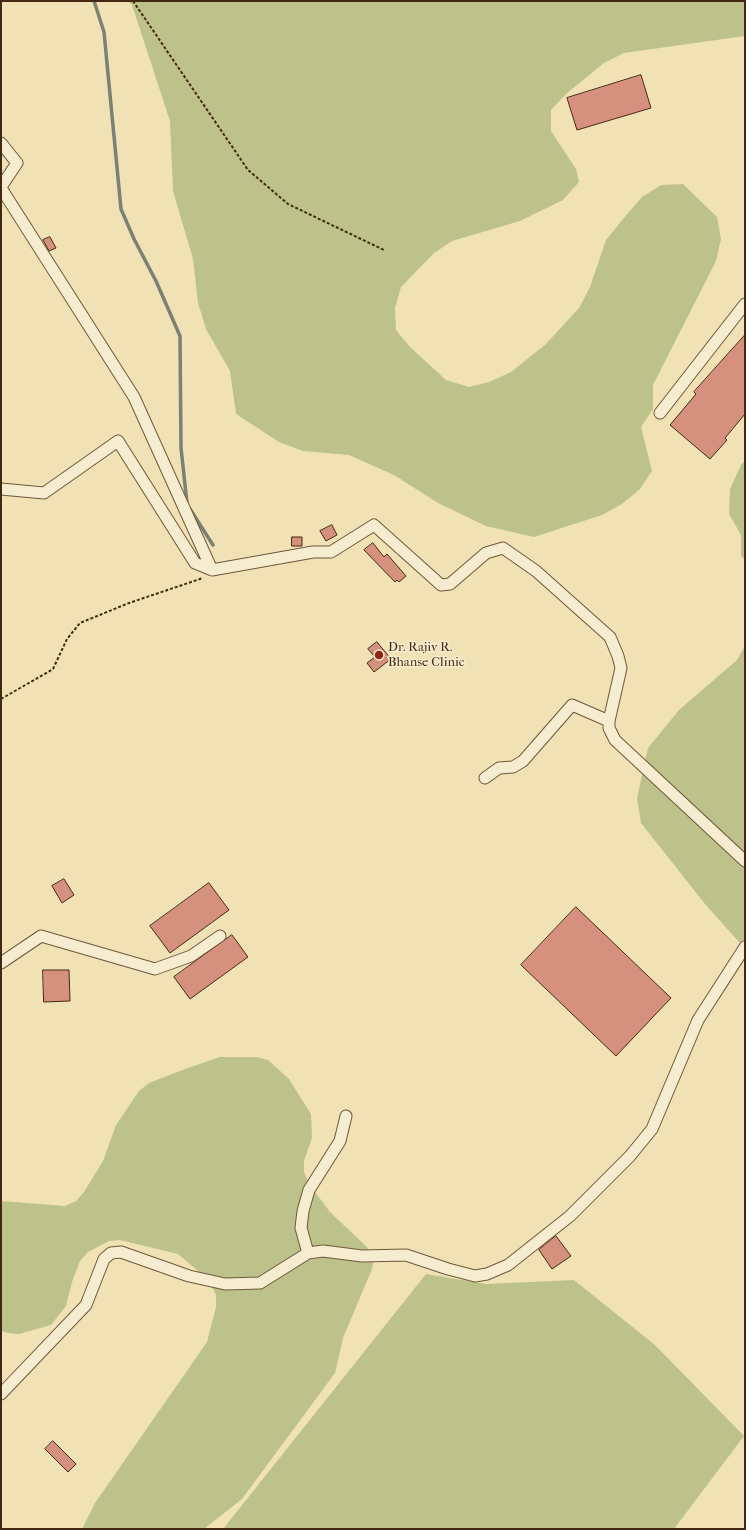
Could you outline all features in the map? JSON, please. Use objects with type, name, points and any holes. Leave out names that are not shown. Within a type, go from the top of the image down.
[{"type":"street","points":[[1,143],[16,163],[1,188],[134,397],[212,570]]},
{"type":"street","points":[[660,413],[745,304]]},
{"type":"street","points":[[1,489],[44,493],[118,440],[195,563],[212,570],[313,552],[331,552],[374,525],[441,585],[450,584],[486,552],[503,548],[536,570],[610,637],[621,668],[609,721],[609,728],[615,740],[745,861]]},
{"type":"street","points":[[485,778],[499,768],[513,767],[523,761],[572,705],[609,721]]},
{"type":"street","points":[[1,963],[41,936],[155,969],[191,956],[220,936]]},
{"type":"street","points":[[1,1394],[86,1305],[104,1259],[111,1253],[121,1252],[189,1276],[225,1284],[260,1283],[308,1253],[323,1251],[362,1256],[406,1255],[475,1276],[487,1274],[508,1265],[570,1216],[630,1156],[652,1129],[698,1020],[745,947]]},
{"type":"street","points":[[308,1253],[301,1228],[308,1190],[340,1141],[346,1116]]},
{"type":"path","points":[[133,1],[248,170],[288,204],[384,250]]},
{"type":"path","points":[[1,699],[53,669],[67,639],[80,623],[129,603],[200,579],[212,570]]},
{"type":"green space","points":[[128,1],[745,1],[745,36],[624,53],[604,63],[567,93],[551,110],[551,131],[576,169],[579,182],[563,200],[520,221],[452,241],[434,253],[401,287],[395,308],[396,330],[410,347],[446,380],[469,387],[489,382],[511,372],[546,344],[579,308],[590,287],[606,240],[642,197],[661,185],[683,184],[717,217],[721,239],[716,261],[653,385],[653,409],[641,427],[652,471],[640,489],[622,504],[602,515],[534,537],[486,526],[438,503],[394,475],[349,455],[303,451],[279,442],[236,414],[230,371],[206,329],[198,303],[193,259],[173,191],[170,121],[132,5]]},
{"type":"green space","points":[[745,461],[745,560],[741,556],[741,535],[729,514],[730,489],[741,465]]},
{"type":"green space","points":[[745,646],[745,947],[705,904],[641,823],[637,798],[648,748],[679,710],[737,660]]},
{"type":"green space","points":[[220,1057],[257,1057],[268,1060],[289,1079],[311,1114],[312,1138],[304,1161],[304,1172],[309,1184],[330,1212],[367,1247],[374,1257],[372,1269],[343,1338],[335,1373],[242,1499],[204,1529],[82,1529],[95,1503],[207,1342],[216,1307],[216,1295],[205,1277],[178,1254],[120,1240],[109,1241],[88,1252],[80,1261],[72,1282],[66,1306],[51,1325],[19,1334],[1,1331],[1,1201],[65,1206],[76,1201],[84,1192],[103,1161],[116,1125],[139,1091],[149,1083]]},
{"type":"green space","points":[[426,1274],[486,1284],[574,1280],[655,1345],[744,1436],[674,1529],[223,1529]]},
{"type":"building","points":[[641,75],[651,108],[577,130],[567,98]]},
{"type":"building","points":[[50,237],[56,248],[49,251],[43,240]]},
{"type":"building","points":[[745,335],[745,414],[725,438],[727,440],[710,459],[670,425],[696,394],[694,392]]},
{"type":"building","points":[[332,525],[337,535],[326,541],[320,531]]},
{"type":"building","points":[[292,537],[302,537],[302,546],[292,546]]},
{"type":"building","points":[[373,543],[384,557],[387,554],[406,576],[399,582],[397,580],[395,582],[364,550]]},
{"type":"building","points":[[377,642],[391,659],[374,672],[367,663],[375,657],[368,649]]},
{"type":"building","points":[[64,879],[74,895],[62,903],[52,886]]},
{"type":"building","points":[[209,883],[229,910],[170,953],[150,926]]},
{"type":"building","points":[[576,907],[671,998],[616,1056],[521,965]]},
{"type":"building","points":[[232,935],[248,957],[190,999],[174,977]]},
{"type":"building","points":[[43,970],[69,970],[70,1001],[44,1002]]},
{"type":"building","points":[[556,1236],[571,1256],[552,1269],[539,1250]]},
{"type":"building","points":[[53,1441],[76,1464],[68,1472],[45,1449]]},
{"type":"waterway","points":[[94,1],[104,32],[121,209],[134,239],[156,281],[180,336],[181,448],[187,503]]},
{"type":"waterway","points":[[190,509],[213,545]]},
{"type":"place","name":"Dr. Rajiv R. Bhanse Clinic","points":[[379,655]]}]
